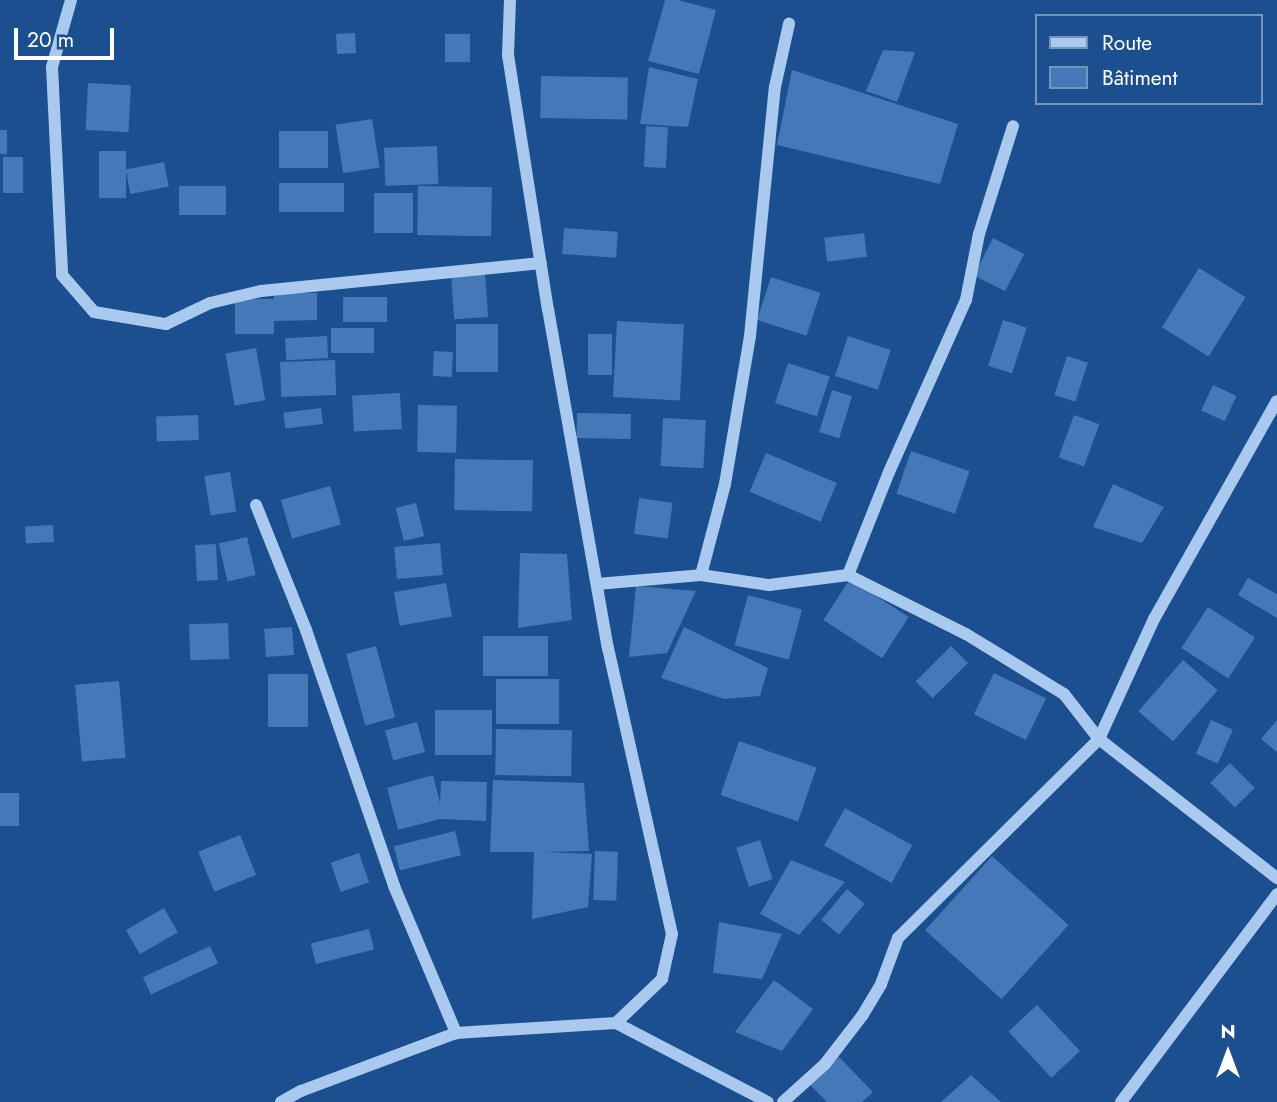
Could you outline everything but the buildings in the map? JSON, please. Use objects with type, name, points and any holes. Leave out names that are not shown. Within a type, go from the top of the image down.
[{"type":"street","points":[[71,0],[51,67],[62,275],[94,312],[166,324],[210,303],[261,291],[541,263]]},
{"type":"street","points":[[510,0],[508,55],[541,263],[608,648],[672,934],[662,979],[616,1023]]},
{"type":"street","points":[[701,575],[725,484],[750,337],[775,87],[789,24]]},
{"type":"street","points":[[848,575],[889,472],[966,300],[979,234],[1013,126]]},
{"type":"street","points":[[783,1102],[825,1064],[862,1016],[881,985],[898,938],[1099,739],[1154,619],[1277,401]]},
{"type":"street","points":[[256,505],[306,630],[394,886],[456,1033]]},
{"type":"street","points":[[597,584],[701,575],[769,585],[848,575],[966,635],[1064,694],[1099,739],[1277,878]]},
{"type":"street","points":[[1121,1102],[1277,894]]},
{"type":"street","points":[[281,1102],[301,1091],[456,1033],[616,1023],[768,1102]]}]
